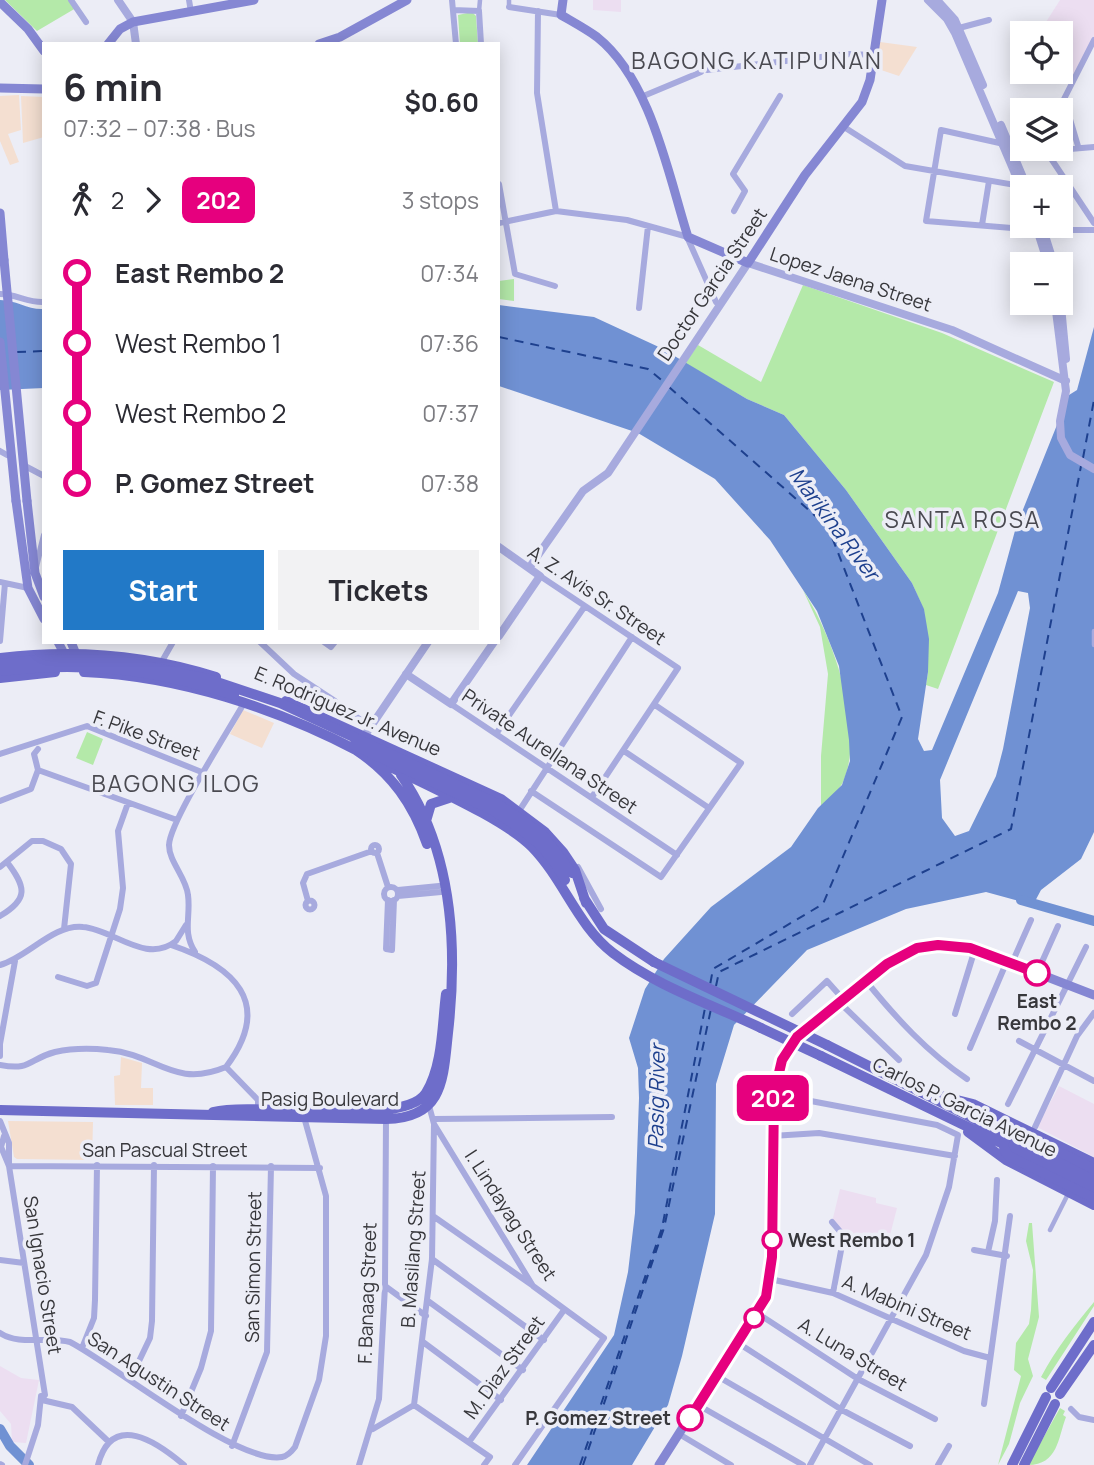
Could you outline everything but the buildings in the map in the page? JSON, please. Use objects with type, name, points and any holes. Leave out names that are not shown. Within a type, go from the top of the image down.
[{"type":"main road","points":[[110,42],[120,29],[133,22],[254,0]]},
{"type":"main road","points":[[325,42],[340,37],[407,0]]},
{"type":"main road","points":[[563,0],[561,15],[597,37],[612,51],[641,97],[656,131],[688,238]]},
{"type":"main road","name":"Doctor Garcia Street","points":[[748,263],[805,175],[862,102],[870,80],[882,0]]},
{"type":"main road","points":[[0,2],[28,29],[42,48]]},
{"type":"main road","points":[[0,88],[42,89]]},
{"type":"main road","points":[[0,213],[35,573],[42,590]]},
{"type":"main road","name":"Lopez Jaena Street","points":[[688,238],[748,263]]},
{"type":"main road","points":[[734,257],[746,256],[756,251]]},
{"type":"main road","points":[[0,342],[28,588],[42,615]]},
{"type":"main road","points":[[73,647],[74,671]]},
{"type":"main road","name":"E. Rodriguez Jr. Avenue","points":[[0,658],[73,647],[162,663],[193,670],[368,731],[501,799],[545,832],[575,870],[586,902]]},
{"type":"main road","points":[[0,664],[44,659],[116,660],[208,679],[280,703],[498,804],[520,817],[542,834],[559,855],[586,902]]},
{"type":"main road","points":[[0,671],[58,665],[116,668],[206,686],[278,709],[494,811],[515,824],[554,859],[576,909]]},
{"type":"main road","points":[[187,687],[193,670]]},
{"type":"main road","name":"E. Rodriguez Jr. Avenue","points":[[0,678],[74,671],[114,674],[187,687],[244,704],[356,749],[510,830],[530,845],[547,864],[576,909]]},
{"type":"main road","points":[[368,731],[398,771],[426,821],[447,892],[454,960],[443,1073],[440,1087],[426,1101]]},
{"type":"main road","name":"Pasig Boulevard","points":[[209,1113],[223,1116],[386,1119],[406,1117],[426,1101],[435,1070],[447,991],[447,949],[440,889],[424,834],[402,792],[382,768],[356,749]]},
{"type":"main road","points":[[426,821],[428,809],[433,802],[454,800]]},
{"type":"main road","name":"Carlos P. Garcia Avenue","points":[[586,902],[604,929],[654,962],[929,1094],[1094,1179]]},
{"type":"main road","name":"Carlos P. Garcia Avenue","points":[[576,909],[596,938],[615,954],[649,975],[1094,1188]]},
{"type":"main road","points":[[659,1465],[757,1313],[770,1279],[774,1094],[779,1067],[788,1048],[806,1027],[887,964],[917,948],[946,945],[975,949],[1094,995]]},
{"type":"main road","points":[[929,1094],[973,1104],[1094,1163]]},
{"type":"main road","name":"Pasig Boulevard","points":[[0,1110],[209,1113],[258,1109],[395,1111],[426,1101]]},
{"type":"main road","points":[[944,1116],[1006,1160],[1094,1205]]},
{"type":"main road","points":[[1094,1169],[1021,1133],[1009,1133],[1004,1139],[1003,1145],[1009,1156],[1094,1198]]},
{"type":"main road","points":[[1012,1465],[1094,1322]]},
{"type":"main road","points":[[1024,1465],[1053,1396],[1094,1345]]},
{"type":"street","points":[[72,0],[86,22]]},
{"type":"street","points":[[118,0],[133,22],[136,42]]},
{"type":"street","points":[[189,0],[191,12]]},
{"type":"street","points":[[452,0],[456,42]]},
{"type":"street","points":[[480,0],[481,42]]},
{"type":"street","points":[[928,0],[947,19],[955,33],[1007,146]]},
{"type":"street","points":[[937,0],[959,27],[1019,175]]},
{"type":"street","points":[[509,4],[561,15]]},
{"type":"street","points":[[453,10],[479,11]]},
{"type":"street","points":[[538,10],[537,93],[556,211]]},
{"type":"street","points":[[959,27],[989,20]]},
{"type":"street","points":[[1078,146],[1064,99],[1094,40]]},
{"type":"street","points":[[641,97],[704,71],[847,54],[874,55]]},
{"type":"street","points":[[734,211],[746,191],[733,174],[780,96]]},
{"type":"street","points":[[844,127],[905,166],[1010,185]]},
{"type":"street","points":[[1010,146],[941,130],[926,221],[1010,226]]},
{"type":"street","points":[[1073,147],[1094,148]]},
{"type":"street","points":[[1053,161],[1094,223]]},
{"type":"street","points":[[982,225],[989,181]]},
{"type":"street","points":[[500,194],[503,222],[515,274],[555,286]]},
{"type":"street","name":"Lopez Jaena Street","points":[[503,222],[556,211],[648,226],[688,238]]},
{"type":"street","points":[[639,308],[648,226]]},
{"type":"street","points":[[1073,229],[1094,230]]},
{"type":"street","points":[[688,238],[716,302]]},
{"type":"street","name":"Lopez Jaena Street","points":[[748,263],[952,330],[1064,381]]},
{"type":"street","name":"Doctor Garcia Street","points":[[529,568],[583,491],[608,473],[694,340],[748,263]]},
{"type":"street","points":[[0,294],[12,294],[32,303],[42,302]]},
{"type":"street","points":[[1056,315],[1066,395],[1060,421],[1061,438],[1070,454],[1094,470]]},
{"type":"street","points":[[1063,315],[1064,381]]},
{"type":"street","points":[[27,467],[42,476]]},
{"type":"street","points":[[35,573],[42,543]]},
{"type":"street","name":"A. Z. Avis Sr. Street","points":[[500,548],[678,668],[655,705]]},
{"type":"street","points":[[500,635],[540,576]]},
{"type":"street","points":[[0,641],[3,582],[28,588]]},
{"type":"street","points":[[496,734],[585,606]]},
{"type":"street","points":[[1094,631],[1094,645]]},
{"type":"street","points":[[521,808],[632,637]]},
{"type":"street","points":[[162,663],[172,644]]},
{"type":"street","points":[[262,644],[294,674],[335,701],[368,731]]},
{"type":"street","points":[[356,749],[427,644]]},
{"type":"street","points":[[451,704],[493,644]]},
{"type":"street","name":"Private Aurellana Street","points":[[406,674],[677,855]]},
{"type":"street","points":[[196,953],[188,940],[186,925],[188,892],[169,847],[177,820],[244,704]]},
{"type":"street","points":[[531,791],[661,877],[741,763],[655,705],[592,797]]},
{"type":"street","name":"F. Pike Street","points":[[0,754],[87,726],[204,773]]},
{"type":"street","points":[[0,801],[31,789],[38,769],[34,754],[37,750]]},
{"type":"street","points":[[624,751],[709,808]]},
{"type":"street","points":[[38,769],[177,820]]},
{"type":"street","points":[[452,774],[460,775],[521,808],[548,829],[566,850],[601,909]]},
{"type":"street","points":[[58,976],[87,986],[96,983],[112,937],[123,888],[118,831],[128,803]]},
{"type":"street","points":[[0,867],[22,847],[38,840],[52,844],[67,856],[71,864],[64,929]]},
{"type":"street","points":[[308,901],[303,883],[307,874],[374,852],[394,897],[393,950],[386,950],[394,897]]},
{"type":"street","points":[[0,916],[18,902],[22,895],[20,881],[7,862]]},
{"type":"street","points":[[388,887],[384,893],[394,897],[440,889]]},
{"type":"street","points":[[970,1048],[1031,920]]},
{"type":"street","points":[[171,945],[186,925]]},
{"type":"street","points":[[1037,973],[1058,926]]},
{"type":"street","points":[[0,965],[15,961],[64,929],[88,927],[138,947],[171,945],[196,953],[229,973],[243,996],[247,1029],[226,1067],[200,1075],[183,1075],[118,1051],[84,1048],[51,1053],[22,1068],[0,1065]]},
{"type":"street","points":[[1007,1104],[1086,947]]},
{"type":"street","points":[[955,1014],[975,949]]},
{"type":"street","points":[[0,1056],[15,961]]},
{"type":"street","points":[[792,1014],[827,981],[841,1000],[899,1060]]},
{"type":"street","points":[[866,981],[891,1012],[938,1060],[967,1079]]},
{"type":"street","points":[[1035,1127],[1077,1036],[1094,1013]]},
{"type":"street","points":[[1020,1041],[1091,1079],[1094,1069]]},
{"type":"street","points":[[226,1067],[258,1100],[258,1109]]},
{"type":"street","points":[[774,1094],[937,1125],[958,1135],[937,1226],[926,1255],[810,1465]]},
{"type":"street","name":"B. Masilang Street","points":[[414,1405],[432,1259],[434,1121],[426,1101]]},
{"type":"street","name":"San Agustin Street","points":[[0,1333],[13,1340],[55,1338],[82,1348],[181,1416],[232,1446],[274,1458],[289,1453],[295,1447],[319,1380],[326,1336],[326,1196],[304,1117]]},
{"type":"street","points":[[434,1121],[612,1117]]},
{"type":"street","name":"F. Banaag Street","points":[[359,1465],[379,1399],[385,1286],[386,1119]]},
{"type":"street","name":"San Ignacio Street","points":[[0,1121],[4,1136],[1,1147],[9,1166],[45,1395],[25,1465]]},
{"type":"street","name":"I. Lindayag Street","points":[[434,1121],[533,1286],[604,1338],[515,1465]]},
{"type":"street","points":[[772,1136],[819,1133],[955,1156]]},
{"type":"street","points":[[82,1348],[90,1331],[95,1309],[97,1165]]},
{"type":"street","points":[[130,1380],[150,1338],[152,1321],[155,1165]]},
{"type":"street","name":"San Pascual Street","points":[[9,1166],[320,1168]]},
{"type":"street","points":[[181,1416],[201,1368],[211,1331],[213,1166]]},
{"type":"street","name":"San Simon Street","points":[[232,1446],[267,1352],[271,1166]]},
{"type":"street","points":[[988,1252],[995,1221],[997,1180]]},
{"type":"street","points":[[1050,1230],[1069,1193]]},
{"type":"street","points":[[433,1216],[533,1286]]},
{"type":"street","points":[[985,1404],[1007,1255],[1010,1216]]},
{"type":"street","points":[[831,1222],[843,1235],[844,1240],[833,1293]]},
{"type":"street","points":[[974,1250],[1007,1255]]},
{"type":"street","points":[[432,1259],[544,1340]]},
{"type":"street","points":[[0,1260],[24,1263]]},
{"type":"street","name":"A. Mabini Street","points":[[770,1279],[833,1293],[964,1351],[990,1358]]},
{"type":"street","points":[[385,1286],[426,1317]]},
{"type":"street","points":[[428,1301],[523,1370]]},
{"type":"street","name":"M. Diaz Street","points":[[469,1442],[564,1310]]},
{"type":"street","name":"A. Luna Street","points":[[757,1313],[858,1379],[935,1419]]},
{"type":"street","points":[[423,1342],[501,1400]]},
{"type":"street","points":[[738,1343],[842,1410],[911,1446]]},
{"type":"street","points":[[718,1376],[870,1465]]},
{"type":"street","points":[[42,1399],[72,1407],[109,1442]]},
{"type":"street","points":[[372,1429],[414,1405],[489,1457],[484,1465]]},
{"type":"street","points":[[698,1405],[803,1465]]},
{"type":"street","points":[[1071,1409],[1079,1416],[1094,1420]]},
{"type":"street","points":[[679,1434],[731,1465]]},
{"type":"street","points":[[98,1465],[109,1442],[124,1435],[144,1438],[164,1448],[184,1465]]},
{"type":"street","points":[[939,1465],[949,1446]]},
{"type":"shaded area","points":[[593,0],[621,0],[621,12],[593,10]]},
{"type":"shaded area","points":[[1060,0],[1094,0],[1094,35],[1073,77],[1073,21],[1047,21]]},
{"type":"shaded area","points":[[880,42],[917,47],[899,76],[875,68]]},
{"type":"shaded area","points":[[19,95],[21,130],[8,134],[19,162],[10,165],[0,141],[0,96]]},
{"type":"shaded area","points":[[21,96],[42,97],[42,138],[23,143]]},
{"type":"shaded area","points":[[243,710],[274,723],[262,748],[230,734]]},
{"type":"shaded area","points":[[121,1057],[142,1063],[141,1088],[153,1088],[153,1105],[115,1105],[114,1076],[120,1075]]},
{"type":"shaded area","points":[[1059,1086],[1094,1104],[1094,1157],[1037,1127]]},
{"type":"shaded area","points":[[8,1121],[93,1122],[92,1160],[17,1159],[14,1157]]},
{"type":"shaded area","points":[[840,1189],[876,1198],[876,1203],[897,1208],[888,1243],[844,1232],[832,1222]]},
{"type":"shaded area","points":[[0,1366],[21,1378],[39,1380],[26,1443],[12,1442],[11,1424],[0,1411]]},
{"type":"green space","points":[[5,0],[70,0],[76,8],[37,31]]},
{"type":"green space","points":[[472,12],[476,16],[478,42],[460,42],[458,15]]},
{"type":"green space","points":[[514,279],[514,301],[500,299],[500,281]]},
{"type":"green space","points":[[803,285],[942,333],[1054,382],[938,689],[926,685],[928,672],[924,610],[912,583],[846,490],[784,415],[747,399],[685,363],[698,345],[761,382]]},
{"type":"green space","points":[[803,590],[835,657],[843,684],[851,737],[849,761],[843,782],[821,806],[821,756],[828,674],[820,627]]},
{"type":"green space","points":[[87,732],[103,739],[93,765],[76,758]]},
{"type":"green space","points":[[1029,1223],[1032,1223],[1039,1317],[1028,1359],[1033,1376],[1020,1403],[1009,1444],[998,1465],[1021,1376],[1014,1370],[1016,1343],[1029,1324],[1031,1310],[1033,1270],[1026,1241]]},
{"type":"green space","points":[[1094,1302],[1046,1380],[1041,1377],[1066,1338]]},
{"type":"green space","points":[[1060,1408],[1065,1411],[1063,1415],[1066,1417],[1055,1449],[1045,1460],[1028,1465]]},
{"type":"water","points":[[0,300],[42,309],[42,388],[0,390]]},
{"type":"water","points":[[500,305],[594,317],[661,348],[747,399],[784,415],[846,490],[912,583],[924,609],[929,639],[928,672],[918,739],[924,751],[932,750],[998,593],[1016,527],[1069,395],[1077,390],[1094,327],[1094,832],[1081,859],[1041,890],[1033,905],[986,892],[906,909],[807,950],[734,1025],[716,1084],[715,1214],[668,1405],[632,1465],[527,1465],[614,1335],[628,1272],[635,1213],[638,1068],[629,1038],[645,989],[664,959],[711,907],[791,847],[818,808],[842,785],[850,761],[839,666],[817,611],[770,540],[715,479],[638,433],[500,386]],"holes":[[[1018,591],[1028,593],[1030,608],[996,776],[969,831],[955,836],[942,818],[940,780]]]},
{"type":"waterway","points":[[1021,900],[1094,921]]},
{"type":"waterway","points":[[0,1429],[10,1446],[29,1465]]},
{"type":"ferry route","points":[[500,337],[648,369],[665,383]]},
{"type":"ferry route","points":[[17,352],[42,351]]},
{"type":"ferry route","points":[[669,387],[828,527],[902,717],[823,904],[713,969],[710,985]]},
{"type":"ferry route","points":[[1083,458],[1094,400]]},
{"type":"ferry route","points":[[716,986],[719,972],[1011,829],[1081,466]]},
{"type":"ferry route","points":[[580,1465],[662,1228],[705,1008]]},
{"type":"ferry route","points":[[583,1465],[664,1228],[711,1009]]},
{"type":"bus line","name":"202","points":[[690,1418],[766,1297],[772,1257],[774,1094],[779,1067],[788,1048],[815,1019],[887,964],[917,948],[938,945],[970,948],[1037,973]]},
{"type":"place","name":"East Rembo 2","points":[[1037,973]]},
{"type":"place","name":"West Rembo 1","points":[[772,1240]]},
{"type":"place","name":"P. Gomez Street","points":[[690,1418]]},
{"type":"district","name":"BAGONG KATIPUNAN","points":[[757,61]]},
{"type":"district","name":"SANTA ROSA","points":[[963,520]]},
{"type":"district","name":"BAGONG ILOG","points":[[176,784]]},
{"type":"water label","name":"Marikina River","points":[[834,524]]},
{"type":"water label","name":"Pasig River","points":[[657,1097]]}]
